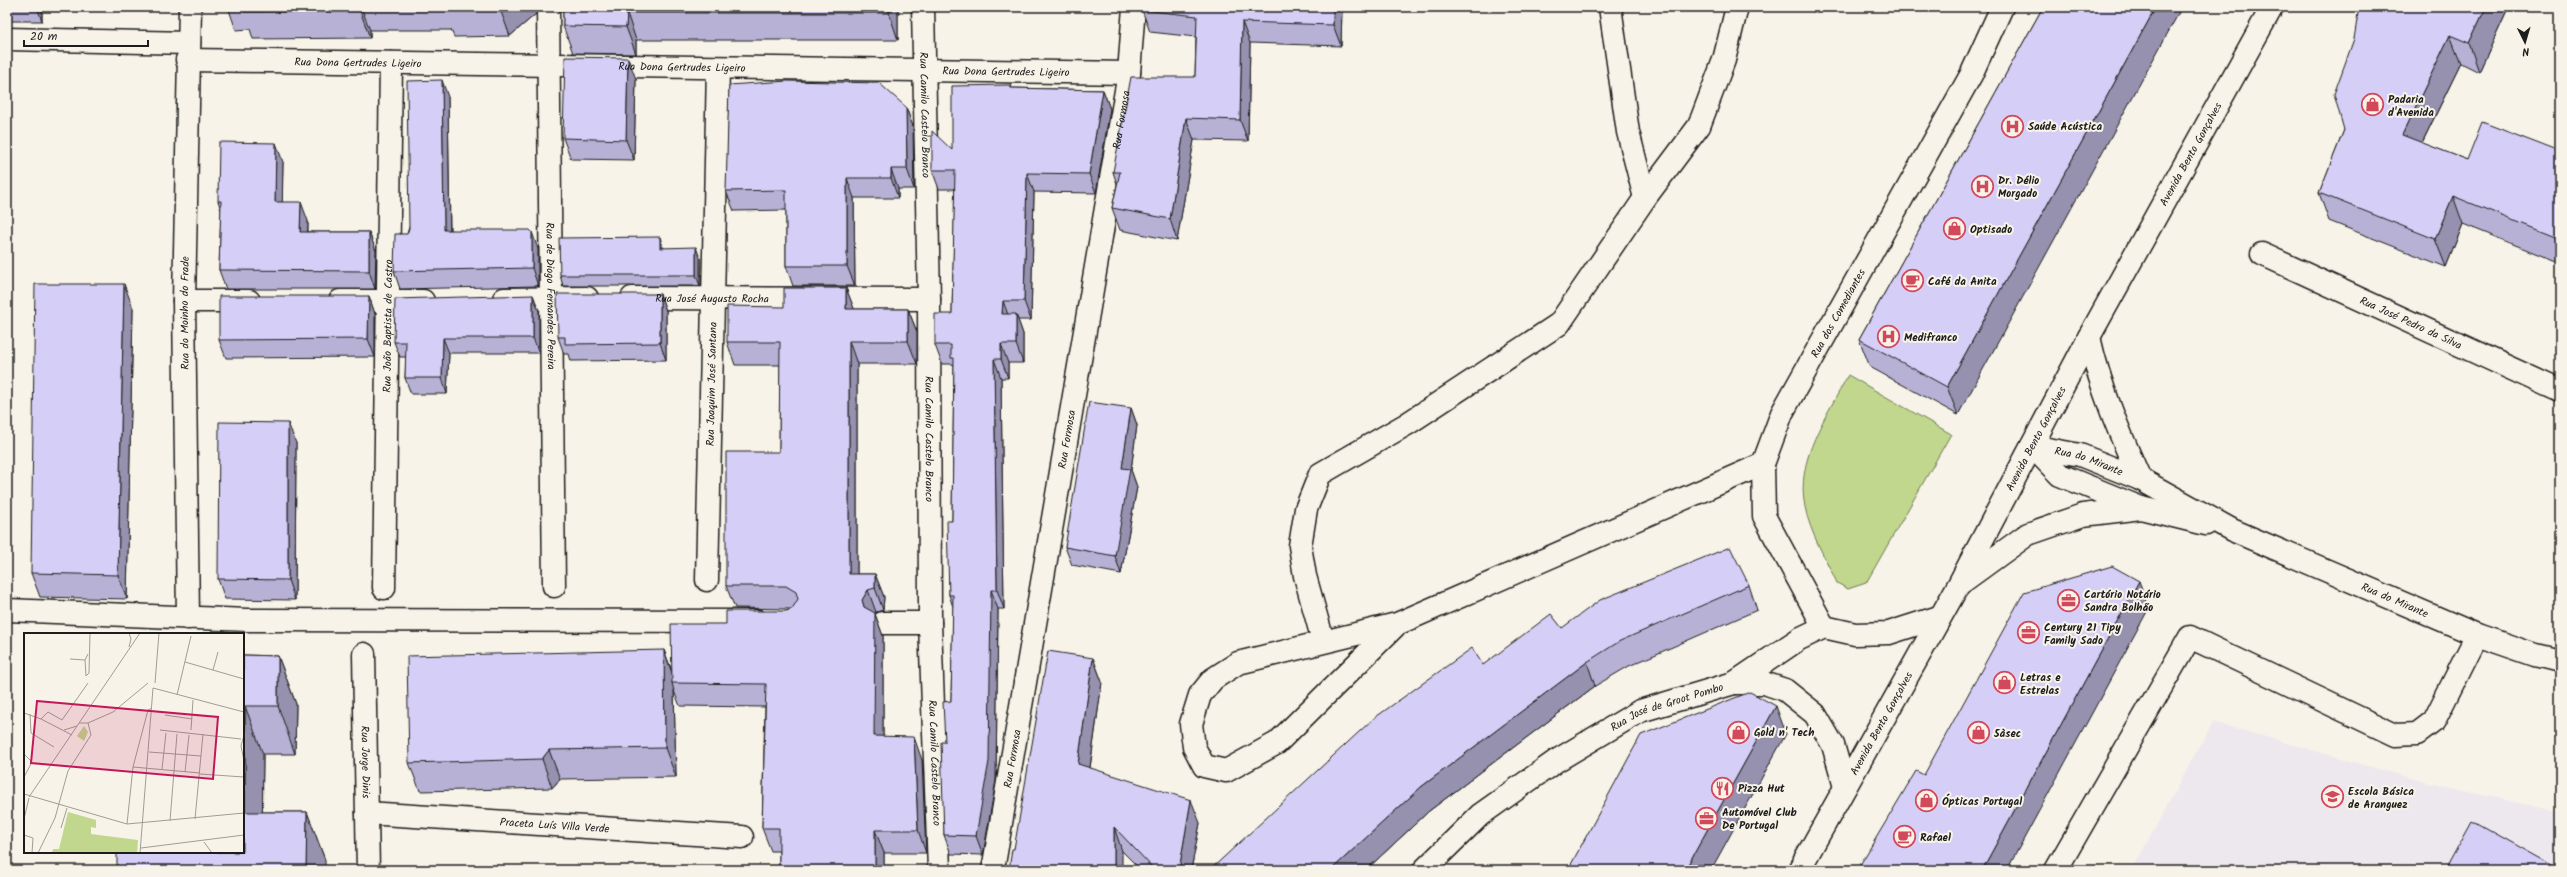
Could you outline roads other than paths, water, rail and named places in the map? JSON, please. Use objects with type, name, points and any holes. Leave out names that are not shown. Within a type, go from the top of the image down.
[{"type":"street","name":"Rua do Moinho do Frade","points":[[188,618],[184,301],[190,7]]},
{"type":"street","name":"Rua de Diogo Fernandes Pereira","points":[[548,7],[554,586]]},
{"type":"street","name":"Rua Camilo Castelo Branco","points":[[924,7],[923,70],[929,299],[930,623],[939,870]]},
{"type":"street","name":"Rua Formosa","points":[[993,870],[1129,73],[1134,7]]},
{"type":"street","points":[[1610,7],[1628,132],[1646,198]]},
{"type":"street","points":[[1323,641],[1305,576],[1300,546],[1306,509],[1320,474],[1407,424],[1559,324],[1646,198],[1699,126],[1724,60],[1737,7]]},
{"type":"street","name":"Rua dos Comediantes","points":[[1824,627],[1764,516],[1763,464],[1782,413],[1971,75],[2002,7]]},
{"type":"street","name":"Avenida Bento Gonçalves","points":[[1799,870],[1939,617],[1959,584],[2089,337],[2272,7]]},
{"type":"street","name":"Rua Dona Gertrudes Ligeiro","points":[[7,39],[188,52],[391,63],[1129,73]]},
{"type":"street","name":"Rua João Baptista de Castro","points":[[384,588],[391,63]]},
{"type":"street","name":"Rua Joaquim José Santana","points":[[707,580],[718,68]]},
{"type":"street","name":"Rua José Pedro da Silva","points":[[2262,254],[2560,391]]},
{"type":"street","name":"Rua José Augusto Rocha","points":[[481,299],[929,299]]},
{"type":"street","points":[[317,301],[388,302],[443,300]]},
{"type":"street","points":[[184,301],[270,301]]},
{"type":"street","points":[[2089,337],[2096,369],[2110,411],[2140,479]]},
{"type":"street","name":"Rua do Mirante","points":[[2032,446],[2080,455],[2140,479],[2232,530],[2477,635],[2536,656],[2560,661]]},
{"type":"street","name":"Rua do Mirante","points":[[2032,446],[2060,475],[2141,508],[2232,530]]},
{"type":"street","points":[[1397,624],[1277,743],[1226,772],[1204,766],[1194,747],[1190,724],[1200,695],[1213,679],[1238,663],[1397,624],[1763,464]]},
{"type":"street","points":[[1959,584],[2028,534],[2083,515],[2141,508]]},
{"type":"street","points":[[7,610],[188,618],[778,621]]},
{"type":"street","points":[[1824,627],[1855,634],[1889,633],[1939,617]]},
{"type":"street","points":[[883,623],[930,623]]},
{"type":"street","name":"Rua José de Groot Pombo","points":[[1424,870],[1480,815],[1556,761],[1640,711],[1734,683],[1799,639],[1824,627]]},
{"type":"street","points":[[2056,870],[2190,637],[2395,735],[2417,734],[2434,721],[2477,635]]},
{"type":"street","name":"Rua Jorge Dinis","points":[[364,654],[368,870]]},
{"type":"street","points":[[1734,683],[1764,683],[1785,690],[1816,714],[1833,745],[1845,787]]},
{"type":"street","name":"Praceta Luís Villa Verde","points":[[367,813],[742,837]]},
{"type":"place","name":"Padaria d'Avenida","points":[[2372,105]]},
{"type":"place","name":"Saúde Acústica","points":[[2012,126]]},
{"type":"place","name":"Dr. Délio Morgado","points":[[1982,186]]},
{"type":"place","name":"Optisado","points":[[1954,229]]},
{"type":"place","name":"Café da Anita","points":[[1912,281]]},
{"type":"place","name":"Medifranco","points":[[1888,337]]},
{"type":"place","name":"Cartório Notário Sandra Bolhão","points":[[2068,600]]},
{"type":"place","name":"Century 21 Tipy Family Sado","points":[[2028,633]]},
{"type":"place","name":"Letras e Estrelas","points":[[2005,683]]},
{"type":"place","name":"Gold n' Tech","points":[[1739,732]]},
{"type":"place","name":"5àsec","points":[[1978,733]]},
{"type":"place","name":"Pizza Hut","points":[[1722,788]]},
{"type":"place","name":"Escola Básica de Aranguez","points":[[2333,797]]},
{"type":"place","name":"Ópticas Portugal","points":[[1927,801]]},
{"type":"place","name":"Automóvel Club De Portugal","points":[[1707,818]]},
{"type":"place","name":"Rafael","points":[[1904,837]]}]
